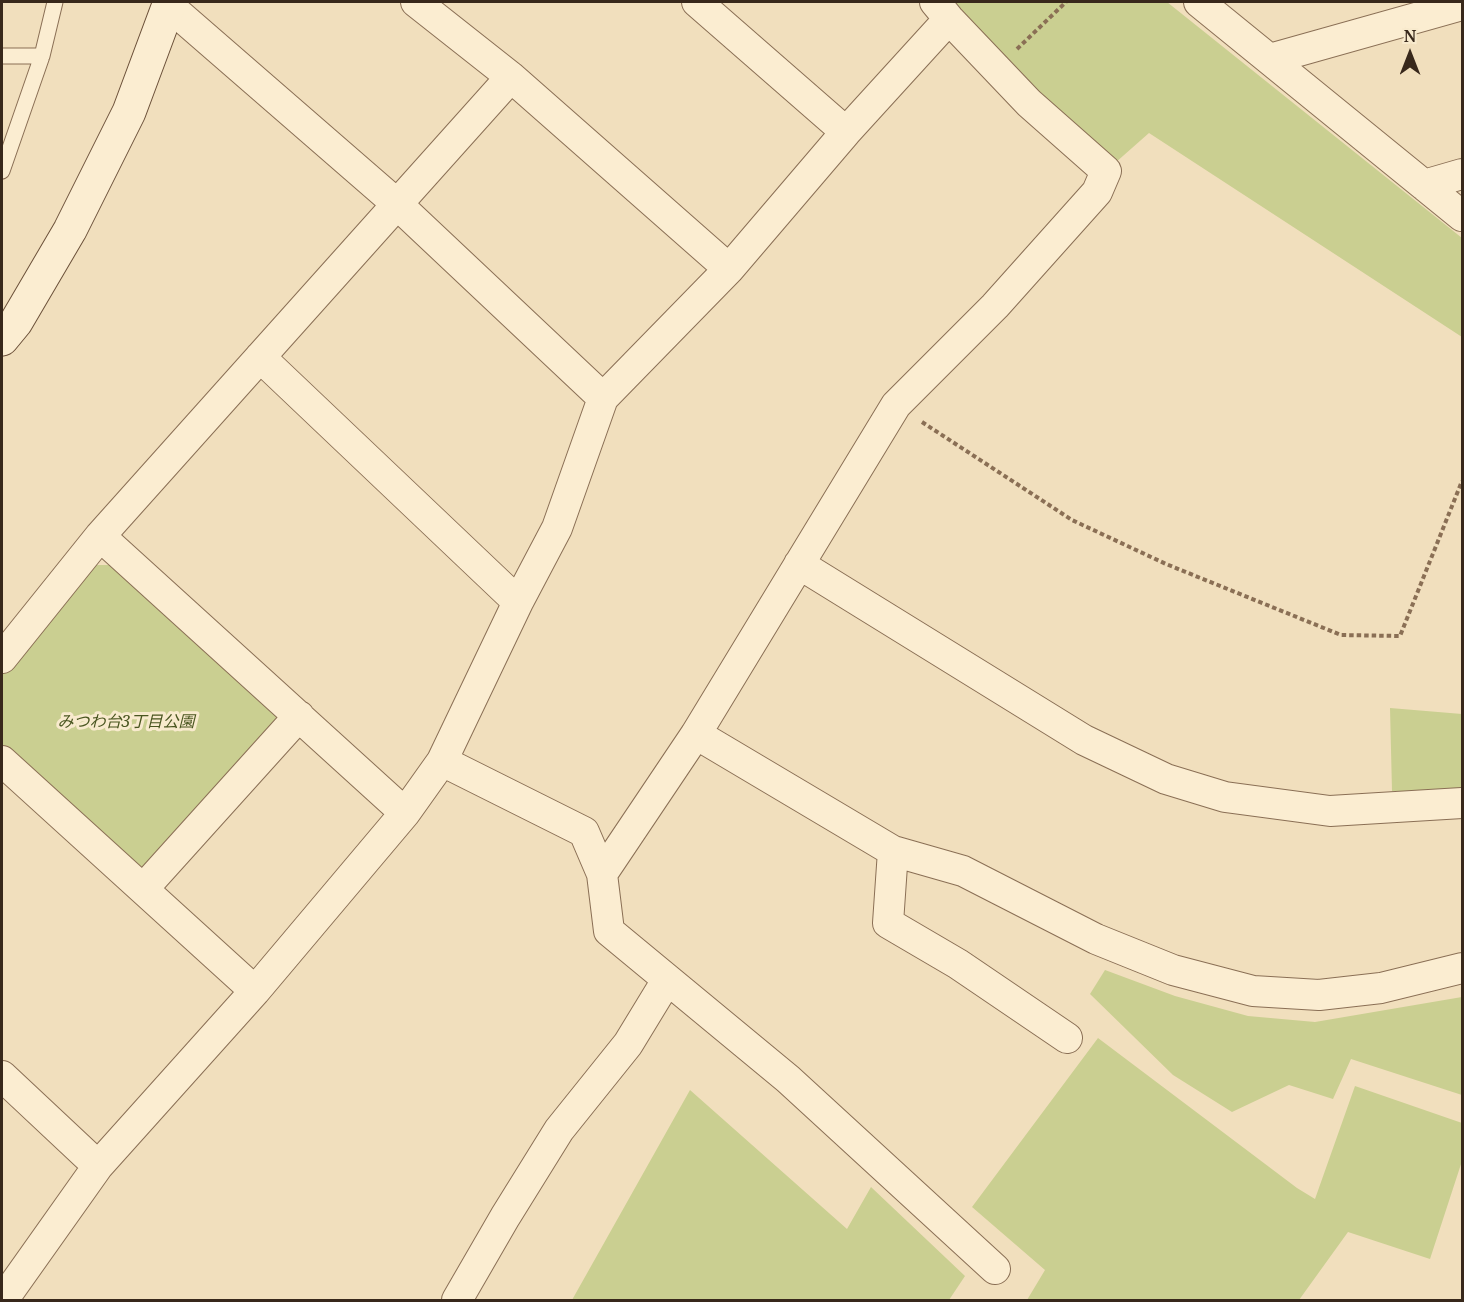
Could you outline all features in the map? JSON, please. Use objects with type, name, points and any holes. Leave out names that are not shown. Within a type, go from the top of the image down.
[{"type":"street","points":[[416,2],[511,77],[729,269]]},
{"type":"street","points":[[697,2],[846,132]]},
{"type":"street","points":[[1198,2],[1462,216]]},
{"type":"street","points":[[2,339],[16,322],[64,240],[129,112],[169,4],[397,204],[603,398]]},
{"type":"street","points":[[1270,59],[1462,5]]},
{"type":"street","points":[[3,1300],[98,1166],[255,991],[405,813],[442,761],[518,602],[557,528],[603,398],[729,269],[846,132],[942,10],[1029,103],[1106,171],[1098,192],[996,306],[896,405],[696,734],[602,874]]},
{"type":"street","points":[[2,658],[100,536],[511,77]]},
{"type":"street","points":[[1424,185],[1462,174]]},
{"type":"street","points":[[260,357],[518,602]]},
{"type":"street","points":[[100,536],[405,813]]},
{"type":"street","points":[[799,564],[1084,740],[1166,779],[1225,797],[1330,811],[1462,803]]},
{"type":"street","points":[[143,889],[299,716]]},
{"type":"street","points":[[696,734],[893,851],[963,871],[1096,939],[1173,970],[1253,991],[1319,995],[1381,988],[1462,968]]},
{"type":"street","points":[[2,761],[255,991]]},
{"type":"street","points":[[442,761],[584,832],[602,874],[609,931],[788,1079],[996,1269]]},
{"type":"street","points":[[893,851],[888,923],[958,964],[1067,1038]]},
{"type":"street","points":[[457,1300],[559,1130],[628,1044],[668,980]]},
{"type":"street","points":[[2,1076],[98,1166]]},
{"type":"lane","points":[[2,171],[42,56],[55,2]]},
{"type":"lane","points":[[2,56],[42,56]]},
{"type":"path","points":[[996,69],[1066,2]]},
{"type":"path","points":[[896,405],[1072,520],[1166,564],[1341,635],[1400,636],[1462,481]]},
{"type":"green space","points":[[950,2],[1167,2],[1462,238],[1462,337],[1149,133],[1115,163],[1038,98]]},
{"type":"green space","name":"みつわ台3丁目公園","points":[[85,565],[111,565],[276,715],[275,733],[151,869],[135,871],[2,753],[2,664]]},
{"type":"green space","points":[[1390,708],[1462,714],[1462,791],[1392,791]]},
{"type":"green space","points":[[1105,970],[1175,996],[1248,1016],[1315,1022],[1462,997],[1462,1095],[1351,1059],[1333,1099],[1289,1085],[1232,1112],[1173,1075],[1090,994]]},
{"type":"green space","points":[[1098,1038],[1297,1188],[1315,1199],[1355,1086],[1462,1123],[1462,1161],[1430,1259],[1348,1232],[1299,1300],[1027,1300],[1045,1270],[972,1207]]},
{"type":"green space","points":[[690,1090],[847,1229],[871,1187],[965,1276],[949,1300],[572,1300]]}]
